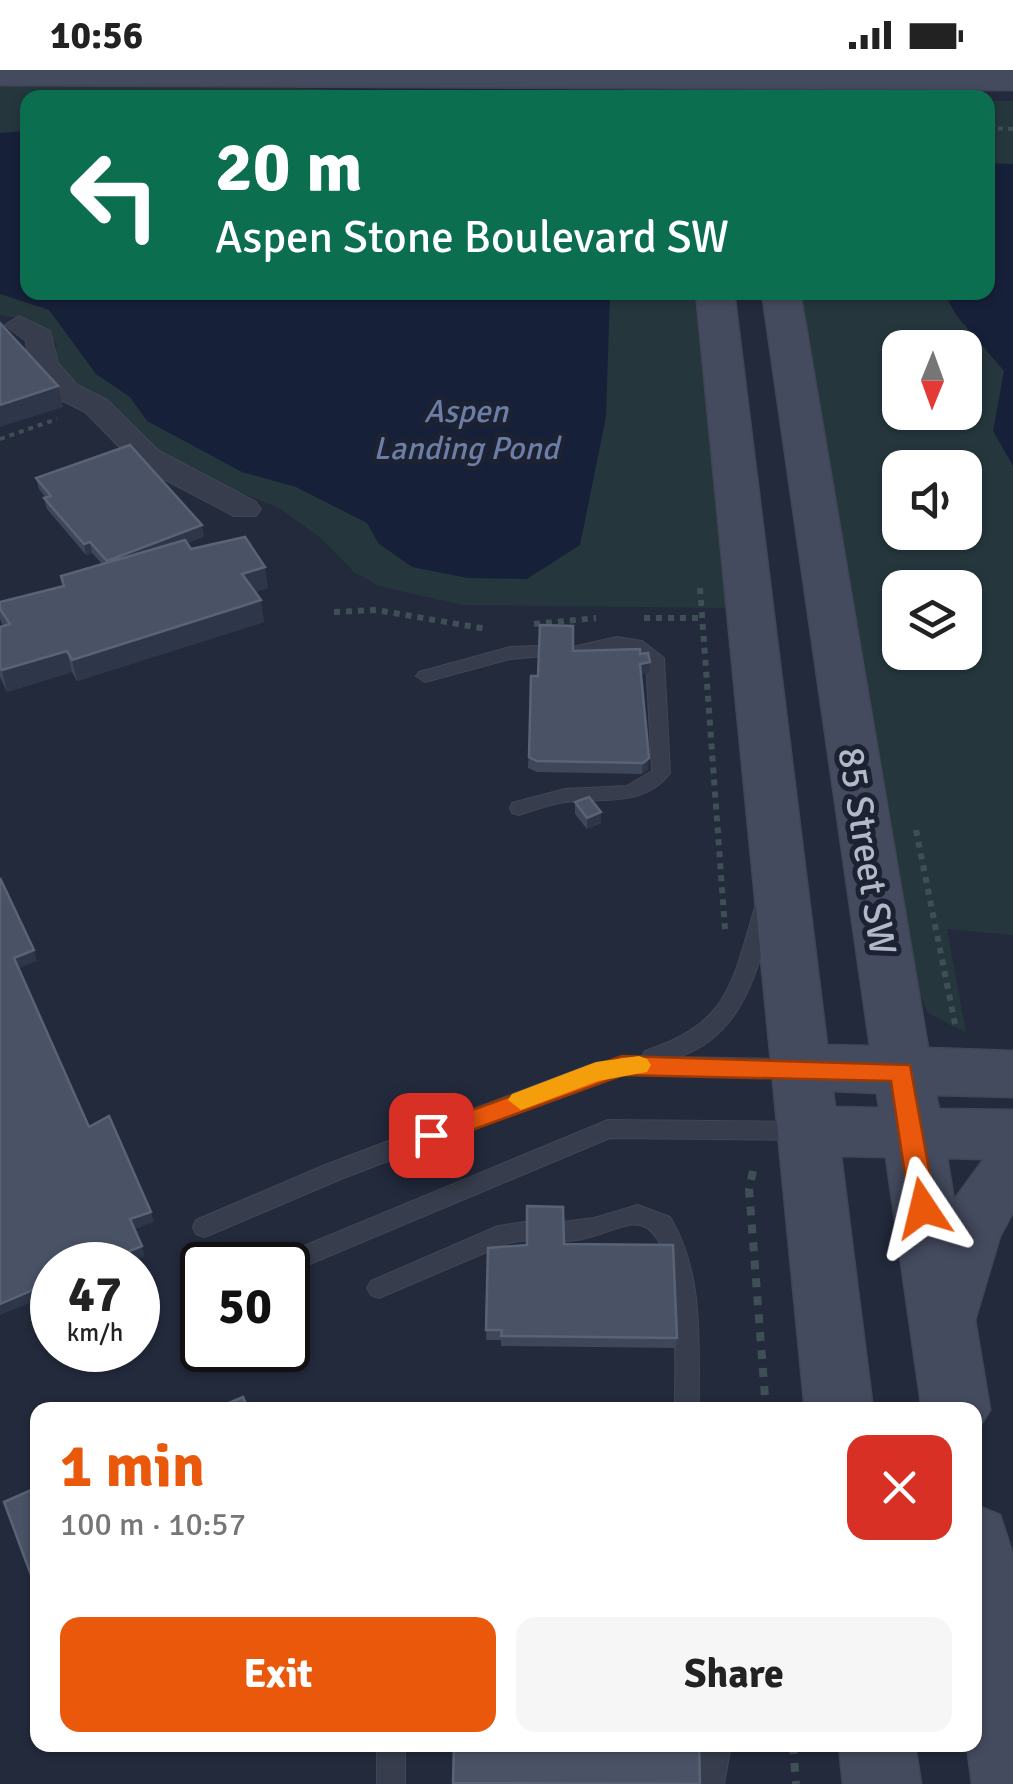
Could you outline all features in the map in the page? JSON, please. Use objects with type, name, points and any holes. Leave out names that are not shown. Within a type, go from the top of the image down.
[{"type":"main road","points":[[0,75],[202,73],[700,83],[1013,80]]},
{"type":"main road","points":[[550,80],[599,90]]},
{"type":"main road","points":[[816,90],[839,81]]},
{"type":"main road","points":[[716,300],[837,1402]]},
{"type":"main road","name":"85 Street SW","points":[[782,300],[955,1402]]},
{"type":"main road","points":[[800,1067],[1013,1074]]},
{"type":"main road","points":[[806,1132],[1013,1135]]},
{"type":"main road","points":[[943,1321],[974,1218],[994,1186],[1013,1170]]},
{"type":"main road","points":[[982,1587],[1011,1784]]},
{"type":"main road","points":[[879,1752],[882,1784]]},
{"type":"street","points":[[18,325],[40,336],[43,366],[55,380],[96,406],[148,458],[245,508]]},
{"type":"lane","points":[[519,808],[565,796],[624,795],[648,788],[661,773],[655,658],[629,641],[607,642],[574,652]]},
{"type":"lane","points":[[425,676],[510,653],[538,652]]},
{"type":"lane","points":[[204,1228],[333,1172],[622,1065],[688,1049],[723,1022],[779,865]]},
{"type":"lane","points":[[622,1065],[800,1067]]},
{"type":"lane","points":[[310,1254],[608,1128],[806,1132]]},
{"type":"lane","points":[[555,1231],[596,1228],[621,1214],[651,1215],[670,1228],[680,1253],[687,1402]]},
{"type":"lane","points":[[379,1288],[506,1233],[525,1232]]},
{"type":"lane","points":[[390,1784],[391,1752]]},
{"type":"lane","points":[[710,1784],[715,1752]]},
{"type":"path","points":[[0,439],[96,406]]},
{"type":"path","points":[[699,580],[723,856],[724,936]]},
{"type":"path","points":[[334,612],[376,610],[458,627],[494,628]]},
{"type":"path","points":[[526,626],[600,618]]},
{"type":"path","points":[[634,618],[702,618]]},
{"type":"path","points":[[753,1172],[749,1189],[765,1402]]},
{"type":"path","points":[[794,1752],[796,1784]]},
{"type":"shaded area","name":"Aspen Landing Pond","points":[[0,86],[349,90],[20,90],[20,300],[700,300],[727,608],[462,605],[379,586],[354,572],[322,539],[279,508],[168,463],[66,380],[54,357],[57,346],[47,332],[26,320],[0,315]]},
{"type":"shaded area","points":[[995,101],[1013,101],[1013,935],[947,929],[966,1033],[928,1013],[918,989],[801,300],[995,300]]},
{"type":"water","name":"Aspen Landing Pond","points":[[20,132],[20,300],[610,300],[606,417],[580,545],[527,579],[468,578],[412,567],[378,543],[367,523],[296,487],[242,472],[147,421],[130,397],[96,374],[49,310],[0,294],[0,133]]},
{"type":"water","points":[[995,163],[1013,164],[1013,466],[993,431],[1004,371],[982,345],[982,330],[969,330],[948,300],[995,300]]},
{"type":"building","points":[[0,323],[58,386],[0,405]]},
{"type":"building","points":[[130,445],[202,525],[107,561],[90,542],[84,544],[44,498],[51,496],[36,478]]},
{"type":"building","points":[[245,537],[265,567],[242,574],[261,600],[72,660],[67,651],[2,670],[0,667],[0,627],[10,624],[0,602],[64,586],[61,576],[185,540],[191,549]]},
{"type":"building","points":[[540,625],[573,626],[573,651],[640,649],[640,654],[648,653],[650,662],[640,664],[649,758],[643,763],[537,761],[529,757],[531,676],[538,676]]},
{"type":"building","points":[[589,797],[601,812],[587,818],[575,802]]},
{"type":"building","points":[[0,878],[34,950],[14,958],[89,1127],[109,1116],[151,1212],[130,1219],[140,1242],[30,1242],[30,1291],[0,1304]]},
{"type":"building","points":[[527,1206],[563,1207],[564,1244],[673,1245],[677,1338],[501,1336],[502,1330],[486,1330],[488,1248],[527,1245]]},
{"type":"building","points":[[30,1491],[30,1572],[4,1502]]},
{"type":"building","points":[[454,1752],[699,1752],[700,1784],[453,1783]]},
{"type":"slow traffic","points":[[521,1100],[596,1072],[639,1065]]},
{"type":"route","points":[[431,1135],[622,1065],[901,1072],[923,1208]]}]
